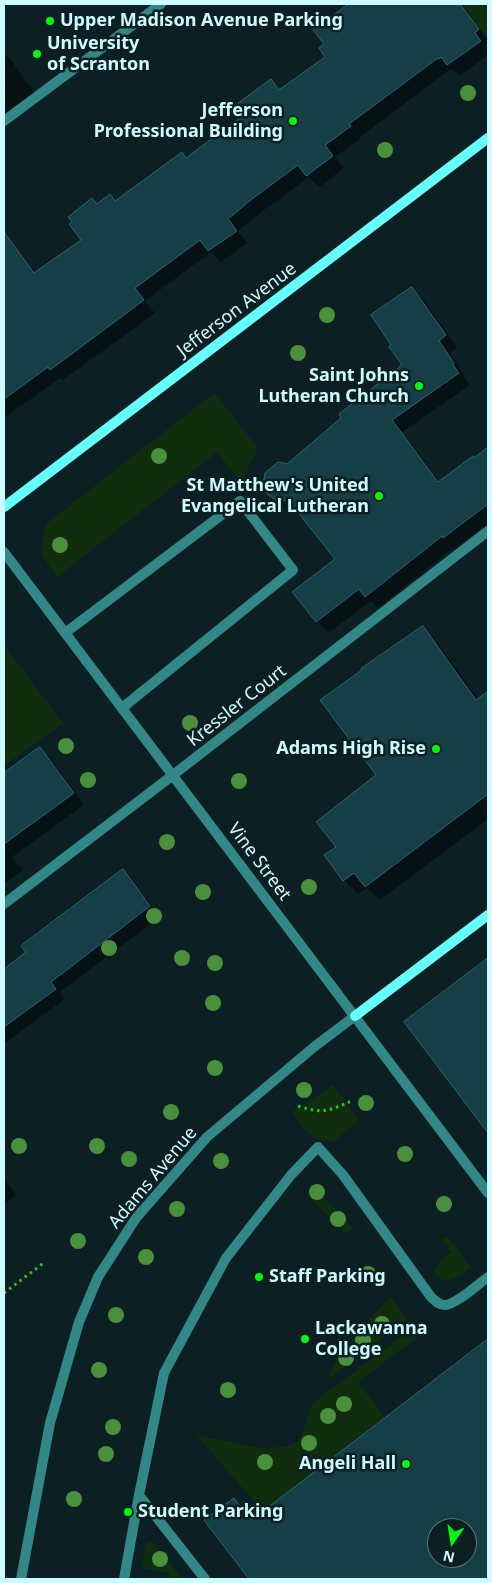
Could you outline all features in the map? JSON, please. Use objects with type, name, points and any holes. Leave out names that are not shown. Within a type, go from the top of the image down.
[{"type":"main road","name":"Jefferson Avenue","points":[[4,507],[488,138]]},
{"type":"main road","name":"Adams Avenue","points":[[355,1016],[488,915]]},
{"type":"street","points":[[4,121],[161,4]]},
{"type":"street","points":[[66,633],[240,501],[293,570],[122,708]]},
{"type":"street","name":"Kressler Court","points":[[4,904],[173,776],[488,531]]},
{"type":"street","name":"Vine Street","points":[[4,552],[488,1192]]},
{"type":"street","name":"Adams Avenue","points":[[21,1579],[50,1423],[79,1322],[98,1277],[136,1218],[207,1138],[314,1047],[355,1016]]},
{"type":"street","points":[[124,1579],[164,1372],[226,1258],[291,1176],[318,1147],[343,1175],[437,1303],[445,1305],[453,1302],[488,1277]]},
{"type":"street","points":[[139,1495],[205,1579]]},
{"type":"path","points":[[298,1106],[318,1112],[329,1110],[354,1100]]},
{"type":"path","points":[[4,1293],[45,1262]]},
{"type":"green space","points":[[458,4],[488,4],[488,41]]},
{"type":"green space","points":[[214,393],[258,448],[241,482],[217,452],[57,577],[41,554],[45,525]]},
{"type":"green space","points":[[4,645],[63,723],[4,766]]},
{"type":"green space","points":[[333,1085],[359,1120],[334,1141],[326,1141],[308,1134],[292,1112]]},
{"type":"green space","points":[[315,1188],[353,1228],[345,1234],[307,1194]]},
{"type":"green space","points":[[447,1236],[471,1267],[453,1279],[443,1280],[435,1272],[438,1264],[451,1252],[442,1239]]},
{"type":"green space","points":[[391,1297],[408,1320],[328,1379],[329,1374],[350,1343]]},
{"type":"green space","points":[[412,1329],[419,1336],[358,1382],[385,1418],[263,1511],[196,1435],[259,1448],[283,1447],[297,1442],[302,1434],[313,1403]]},
{"type":"green space","points":[[152,1542],[183,1579],[168,1579],[169,1573],[142,1568],[147,1543]]},
{"type":"building","points":[[349,4],[460,4],[479,29],[475,33],[481,41],[447,65],[441,57],[438,58],[349,124],[351,126],[325,145],[333,156],[306,176],[298,165],[228,219],[237,231],[208,251],[200,240],[135,288],[144,300],[50,370],[48,367],[4,399],[4,232],[34,273],[81,240],[69,224],[72,222],[68,217],[92,198],[97,204],[110,194],[115,201],[182,152],[186,158],[245,114],[237,104],[271,79],[279,90],[325,57],[319,48],[324,44],[313,30]]},
{"type":"building","name":"St Matthew's United Evangelical Lutheran","points":[[412,287],[446,335],[439,341],[459,373],[392,420],[438,482],[488,447],[488,504],[443,538],[442,536],[365,597],[359,589],[316,622],[292,592],[335,559],[289,501],[276,500],[267,494],[263,484],[265,473],[278,462],[287,464],[341,418],[339,414],[402,365],[389,347],[391,345],[371,315]]},
{"type":"building","name":"Adams High Rise","points":[[423,626],[476,700],[488,691],[488,794],[365,887],[354,873],[343,881],[324,855],[336,847],[316,822],[376,775],[320,700]]},
{"type":"building","points":[[40,747],[74,793],[4,844],[4,773]]},
{"type":"building","points":[[123,869],[150,906],[51,982],[56,989],[4,1027],[4,969],[26,952],[21,946]]},
{"type":"building","points":[[488,958],[488,1133],[404,1022]]},
{"type":"building","name":"Angeli Hall","points":[[488,1339],[488,1579],[249,1579],[204,1520],[234,1498],[251,1520]]},
{"type":"place","name":"Upper Madison Avenue Parking","points":[[50,21]]},
{"type":"place","name":"University of Scranton","points":[[37,54]]},
{"type":"place","name":"Jefferson Professional Building","points":[[293,121]]},
{"type":"place","name":"Saint Johns Lutheran Church","points":[[419,386]]},
{"type":"place","name":"St Matthew's United Evangelical Lutheran","points":[[379,496]]},
{"type":"place","name":"Adams High Rise","points":[[436,749]]},
{"type":"place","name":"Staff Parking","points":[[259,1277]]},
{"type":"place","name":"Lackawanna College","points":[[305,1339]]},
{"type":"place","name":"Angeli Hall","points":[[406,1464]]},
{"type":"place","name":"Student Parking","points":[[128,1512]]}]
